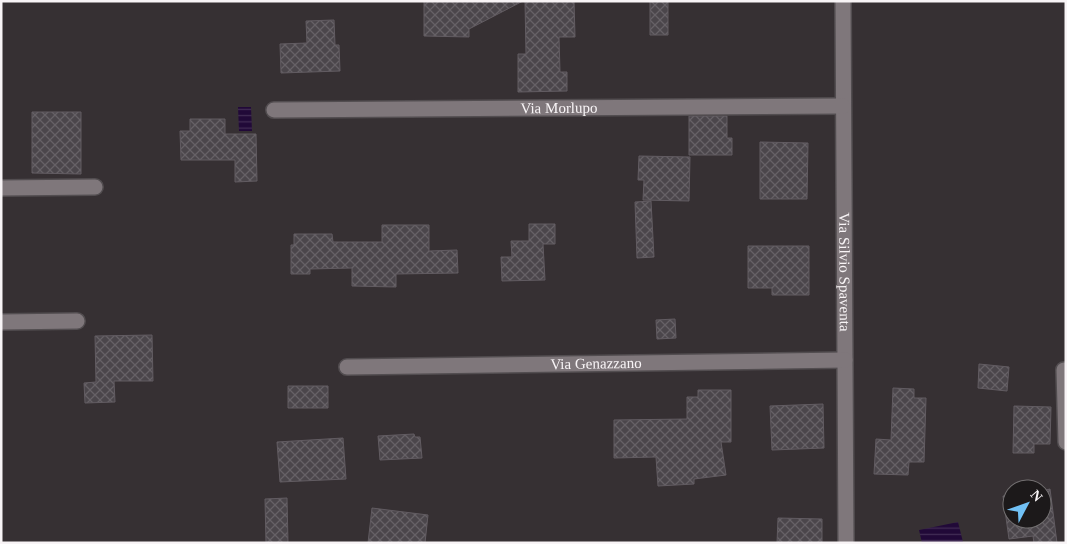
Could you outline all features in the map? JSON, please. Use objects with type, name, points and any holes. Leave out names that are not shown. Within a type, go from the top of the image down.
[{"type":"street","name":"Via Silvio Spaventa","points":[[842,1],[846,543]]},
{"type":"street","name":"Via Morlupo","points":[[274,110],[843,106]]},
{"type":"street","points":[[1,188],[95,187]]},
{"type":"street","points":[[1,322],[77,321]]},
{"type":"street","name":"Via Genazzano","points":[[347,367],[845,360]]},
{"type":"street","points":[[1064,370],[1066,442]]},
{"type":"shaded area","points":[[238,107],[251,107],[252,131],[239,131]]},
{"type":"shaded area","points":[[958,522],[963,542],[922,543],[919,530]]},
{"type":"building","points":[[424,1],[523,1],[469,29],[469,37],[424,36]]},
{"type":"building","points":[[525,1],[574,1],[575,37],[559,37],[560,72],[567,72],[567,91],[518,92],[518,54],[526,54]]},
{"type":"building","points":[[650,1],[668,1],[668,35],[650,35]]},
{"type":"building","points":[[334,20],[335,45],[339,45],[340,71],[281,73],[280,44],[307,43],[306,21]]},
{"type":"building","points":[[32,112],[81,112],[81,174],[32,173]]},
{"type":"building","points":[[689,116],[727,116],[727,138],[732,138],[732,155],[689,155]]},
{"type":"building","points":[[190,119],[225,119],[225,134],[256,134],[257,181],[235,182],[235,160],[181,160],[180,131],[190,131]]},
{"type":"building","points":[[760,142],[808,143],[807,199],[760,199]]},
{"type":"building","points":[[639,156],[690,157],[689,201],[643,200],[644,180],[638,180]]},
{"type":"building","points":[[651,201],[654,257],[637,258],[635,202]]},
{"type":"building","points":[[529,224],[555,224],[555,244],[543,244],[545,280],[502,281],[501,257],[512,257],[511,241],[529,241]]},
{"type":"building","points":[[382,225],[429,225],[429,251],[457,250],[458,273],[396,274],[396,287],[352,286],[352,268],[310,269],[310,274],[291,274],[291,245],[294,245],[294,234],[332,234],[333,242],[382,242]]},
{"type":"building","points":[[748,246],[809,246],[809,295],[772,295],[772,288],[748,288]]},
{"type":"building","points":[[675,319],[676,338],[657,339],[656,320]]},
{"type":"building","points":[[152,335],[153,381],[114,381],[115,402],[85,403],[84,383],[96,382],[95,336]]},
{"type":"building","points":[[979,364],[1009,367],[1007,391],[978,388]]},
{"type":"building","points":[[288,386],[328,386],[328,408],[288,408]]},
{"type":"building","points":[[893,388],[914,389],[914,398],[926,398],[924,462],[909,462],[908,475],[874,474],[876,439],[891,440]]},
{"type":"building","points":[[698,390],[731,390],[731,442],[721,442],[726,475],[694,479],[694,484],[658,486],[656,457],[614,458],[614,420],[687,419],[687,397],[698,397]]},
{"type":"building","points":[[823,404],[824,448],[772,450],[770,406]]},
{"type":"building","points":[[1014,406],[1051,407],[1050,444],[1034,444],[1034,453],[1013,453]]},
{"type":"building","points":[[414,434],[415,437],[420,437],[422,458],[380,460],[378,436]]},
{"type":"building","points":[[343,438],[346,479],[280,482],[277,442]]},
{"type":"building","points":[[287,498],[288,543],[266,543],[265,499]]},
{"type":"building","points":[[1052,504],[1057,543],[1034,543],[1033,536],[1009,539],[1008,529],[1052,529]]},
{"type":"building","points":[[372,508],[428,515],[425,543],[368,543]]},
{"type":"building","points":[[778,518],[822,519],[822,543],[777,543]]}]
